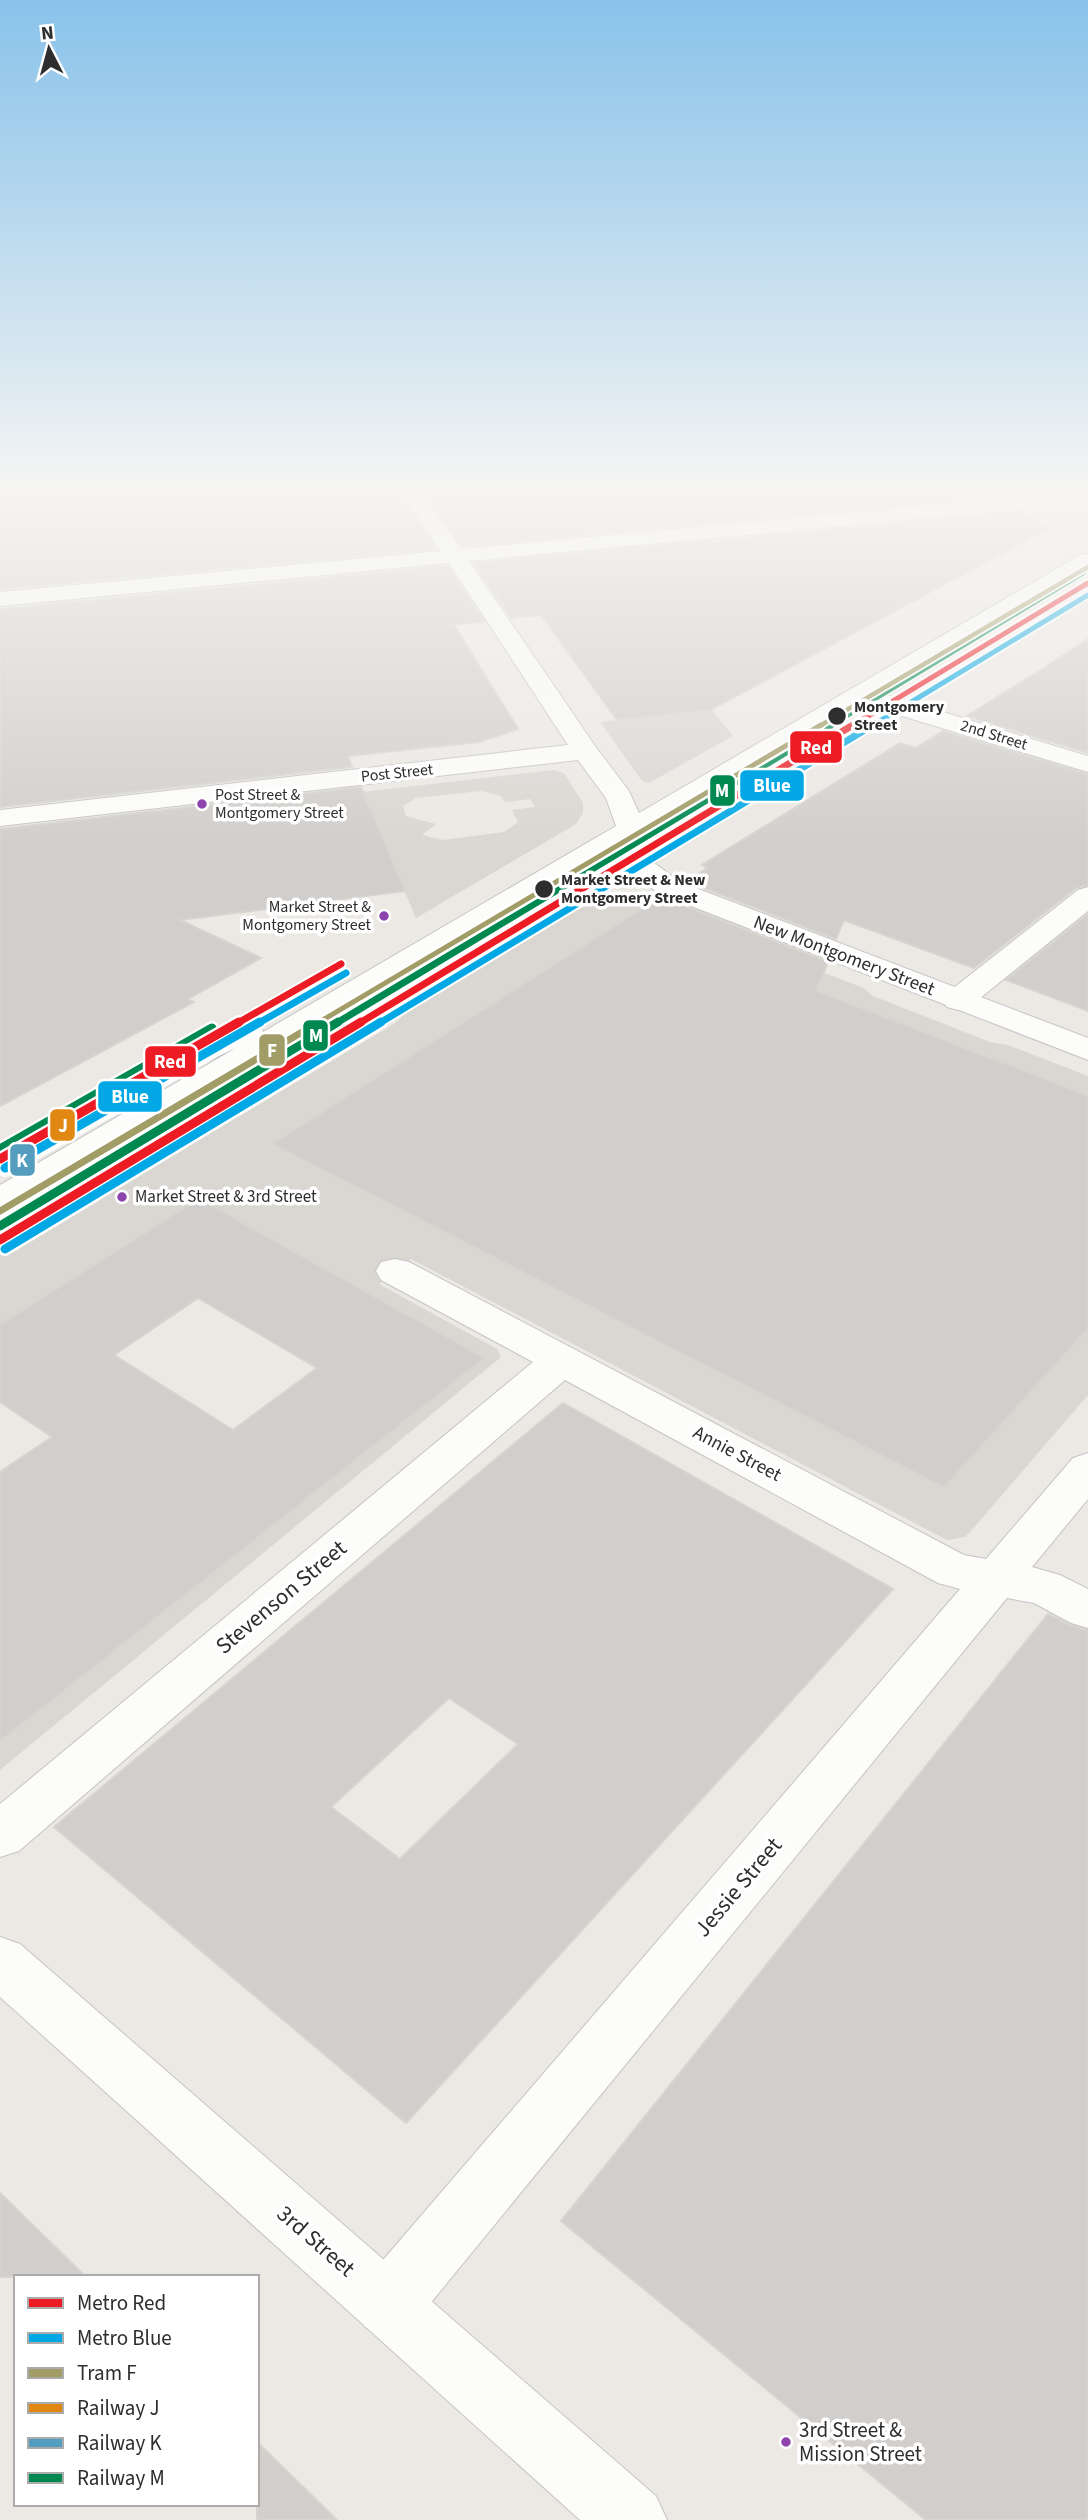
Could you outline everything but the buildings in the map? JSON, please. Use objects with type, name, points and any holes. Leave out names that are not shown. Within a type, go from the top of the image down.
[{"type":"street","points":[[492,612],[585,751],[615,790],[630,830]]},
{"type":"street","points":[[918,634],[963,612]]},
{"type":"street","points":[[0,1201],[630,830],[858,683],[993,612]]},
{"type":"street","name":"2nd Street","points":[[858,683],[1088,764]]},
{"type":"street","name":"Post Street","points":[[0,818],[585,751]]},
{"type":"street","points":[[66,1162],[391,1005],[580,892],[630,830]]},
{"type":"street","name":"New Montgomery Street","points":[[630,830],[636,855],[649,878],[1088,1050]]},
{"type":"street","points":[[958,1000],[1088,896]]},
{"type":"street","points":[[0,1162],[147,1076],[444,940]]},
{"type":"street","name":"Annie Street","points":[[395,1271],[954,1571],[1044,1587],[1088,1610]]},
{"type":"street","name":"Stevenson Street","points":[[0,1835],[563,1359]]},
{"type":"street","name":"Jessie Street","points":[[388,2304],[1088,1469]]},
{"type":"street","name":"3rd Street","points":[[0,1962],[632,2520]]},
{"type":"shaded area","points":[[711,709],[733,736],[649,783],[642,781],[600,722]]},
{"type":"shaded area","points":[[553,770],[564,773],[583,803],[583,813],[576,824],[416,918],[362,792]],"holes":[[[481,791],[501,796],[505,802],[530,799],[535,807],[512,810],[518,822],[504,832],[442,840],[422,835],[436,824],[406,816],[403,806],[416,798]]]},
{"type":"shaded area","points":[[609,894],[626,898],[864,988],[873,996],[990,1042],[1008,1045],[1088,1076],[1088,1096],[628,918],[274,1144],[1088,1328],[1088,1395],[971,1531],[965,1537],[947,1540],[411,1259],[379,1284],[497,1349],[501,1357],[0,1770],[0,1741],[484,1358],[199,1199],[0,1325],[0,1250],[203,1126],[238,1117],[394,1024],[401,1018],[403,1009],[592,896]]},
{"type":"metro line","name":"Red","points":[[0,1240],[1041,612]]},
{"type":"metro line","name":"Blue","points":[[5,1249],[1061,612]]},
{"type":"metro line","name":"Red","points":[[0,1159],[341,964]]},
{"type":"metro line","name":"Blue","points":[[5,1168],[346,973]]},
{"type":"tram line","name":"F","points":[[0,1211],[1013,612]]},
{"type":"rail line","name":"M","points":[[0,1226],[1019,612]]},
{"type":"rail line","name":"J","points":[[0,1238],[1039,612]]},
{"type":"rail line","name":"K","points":[[5,1247],[1059,612]]},
{"type":"rail line","name":"M","points":[[0,1149],[212,1028]]},
{"type":"rail line","name":"J","points":[[0,1161],[217,1037]]},
{"type":"rail line","name":"K","points":[[5,1170],[222,1046]]},
{"type":"place","name":"Montgomery Street","points":[[837,716]]},
{"type":"place","name":"Post Street & Montgomery Street","points":[[202,804]]},
{"type":"place","name":"Market Street & New Montgomery Street","points":[[544,889]]},
{"type":"place","name":"Market Street & Montgomery Street","points":[[384,916]]},
{"type":"place","name":"Market Street & 3rd Street","points":[[122,1197]]},
{"type":"place","name":"3rd Street & Mission Street","points":[[786,2442]]}]
